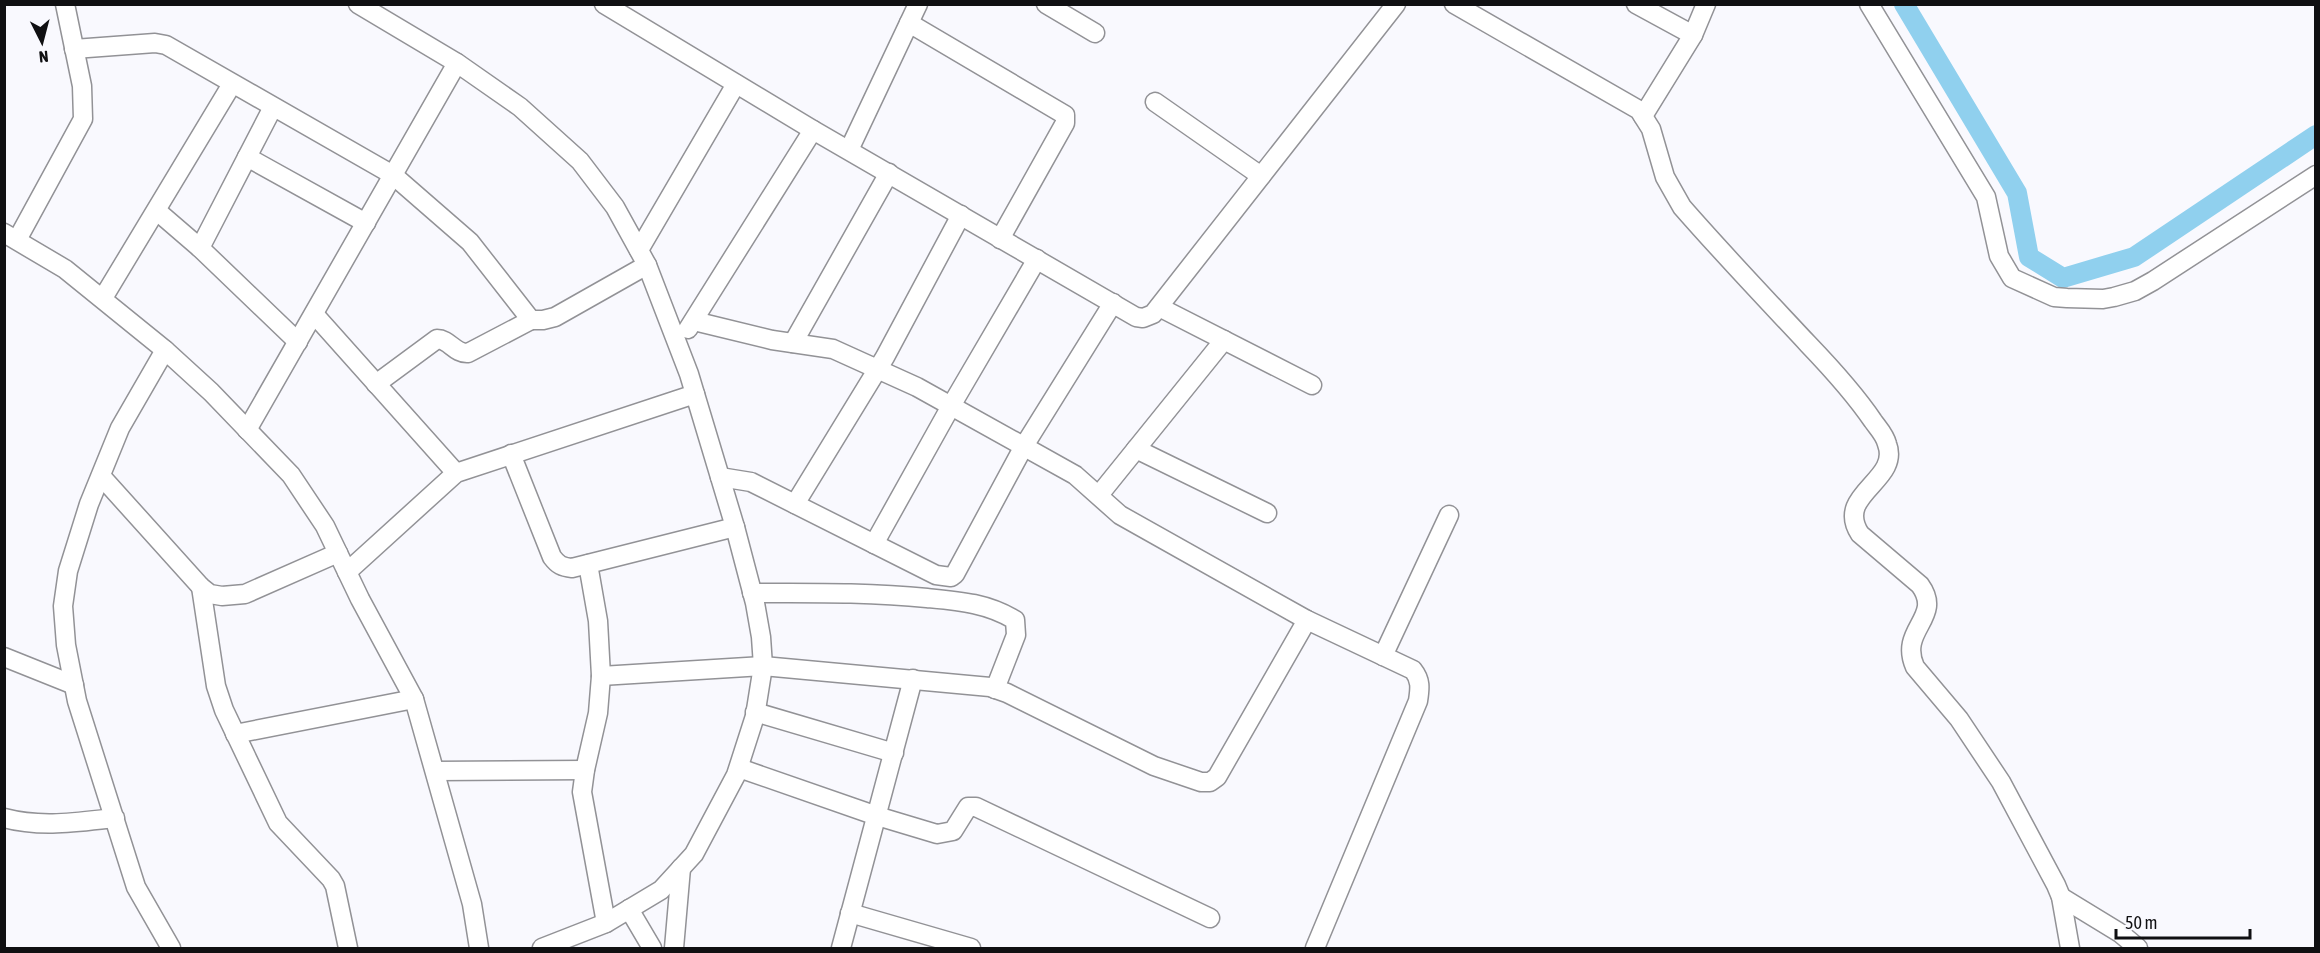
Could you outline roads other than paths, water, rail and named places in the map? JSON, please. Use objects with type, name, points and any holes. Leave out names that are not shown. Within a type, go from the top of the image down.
[{"type":"street","points":[[65,4],[82,86],[83,119],[11,236],[64,269],[103,298],[211,392],[291,475],[325,526],[414,699],[472,904],[479,948]]},
{"type":"street","points":[[358,4],[458,63],[520,107],[579,161],[615,207],[643,258],[696,394],[735,527],[761,636],[763,666],[755,712],[739,768],[694,854],[661,890],[606,923],[542,948]]},
{"type":"street","points":[[604,4],[1000,239],[1136,317],[1143,318],[1153,314],[1159,307],[1396,4]]},
{"type":"street","points":[[849,150],[918,4]]},
{"type":"street","points":[[1046,4],[1095,33]]},
{"type":"street","points":[[1454,4],[1639,110],[1651,129],[1670,189],[1682,207],[1853,392],[1886,440],[1890,451],[1889,462],[1854,509],[1854,526],[1926,593],[1928,610],[1912,640],[1910,649],[1912,659],[1959,719],[2001,782],[2047,865],[2061,897],[2070,948]]},
{"type":"street","points":[[1636,4],[1693,35]]},
{"type":"street","points":[[1643,116],[1693,35],[1706,4]]},
{"type":"street","points":[[1869,4],[1986,197],[1999,256],[2004,267],[2012,278],[2054,297],[2103,299],[2135,291],[2316,175]]},
{"type":"street","points":[[909,23],[1065,115],[1065,123],[1000,239]]},
{"type":"street","points":[[74,49],[160,43],[393,175],[470,242],[531,320]]},
{"type":"street","points":[[247,430],[458,63]]},
{"type":"street","points":[[103,298],[232,84]]},
{"type":"street","points":[[375,384],[436,339],[442,339],[462,354],[468,354],[531,320],[555,317],[643,258],[736,84]]},
{"type":"street","points":[[1155,102],[1261,176]]},
{"type":"street","points":[[200,248],[273,107]]},
{"type":"street","points":[[678,345],[813,130]]},
{"type":"street","points":[[247,157],[366,223]]},
{"type":"street","points":[[793,343],[889,173]]},
{"type":"street","points":[[157,211],[200,248],[298,342]]},
{"type":"street","points":[[795,504],[878,369],[961,215]]},
{"type":"street","points":[[874,544],[1037,259]]},
{"type":"street","points":[[951,578],[1024,446],[1113,303]]},
{"type":"street","points":[[1159,307],[1312,385]]},
{"type":"street","points":[[314,314],[456,473]]},
{"type":"street","points":[[694,321],[772,340],[833,349],[878,369],[951,406],[1075,475],[1120,515],[1307,620],[1413,670],[1418,677],[1420,687],[1418,701],[1315,948]]},
{"type":"street","points":[[1099,495],[1224,340]]},
{"type":"street","points":[[165,350],[120,428],[89,504],[68,571],[63,606],[66,645],[74,685],[136,887],[171,948]]},
{"type":"street","points":[[347,572],[456,473],[696,394]]},
{"type":"street","points":[[1136,449],[1267,513]]},
{"type":"street","points":[[511,454],[552,557],[557,564],[564,567],[572,568],[735,527]]},
{"type":"street","points":[[101,476],[201,587],[210,594],[222,596],[245,594],[338,553]]},
{"type":"street","points":[[720,477],[751,482],[936,575],[951,578]]},
{"type":"street","points":[[1383,656],[1449,515]]},
{"type":"street","points":[[588,564],[598,621],[601,676],[598,713],[582,792],[606,923]]},
{"type":"street","points":[[951,578],[962,601]]},
{"type":"street","points":[[201,587],[216,686],[224,710],[278,824],[335,886],[348,948]]},
{"type":"street","points":[[752,593],[877,593],[962,601],[999,610],[1015,620],[1016,635],[995,689]]},
{"type":"street","points":[[601,676],[763,666],[971,684],[1007,693],[1154,766],[1201,782],[1210,782],[1217,777],[1307,620]]},
{"type":"street","points":[[4,657],[74,685]]},
{"type":"street","points":[[841,948],[913,679]]},
{"type":"street","points":[[236,734],[414,699]]},
{"type":"street","points":[[755,712],[894,753]]},
{"type":"street","points":[[739,768],[877,816],[942,834],[953,831],[968,807],[976,807],[1210,918]]},
{"type":"street","points":[[435,771],[585,770]]},
{"type":"street","points":[[6,824],[45,825],[115,818]]},
{"type":"street","points":[[674,948],[681,868]]},
{"type":"street","points":[[2061,897],[2120,933],[2138,948]]},
{"type":"street","points":[[629,909],[652,948]]},
{"type":"street","points":[[850,913],[971,948]]},
{"type":"waterway","points":[[1904,4],[2017,193],[2029,257],[2063,278],[2134,257],[2316,135]]}]
